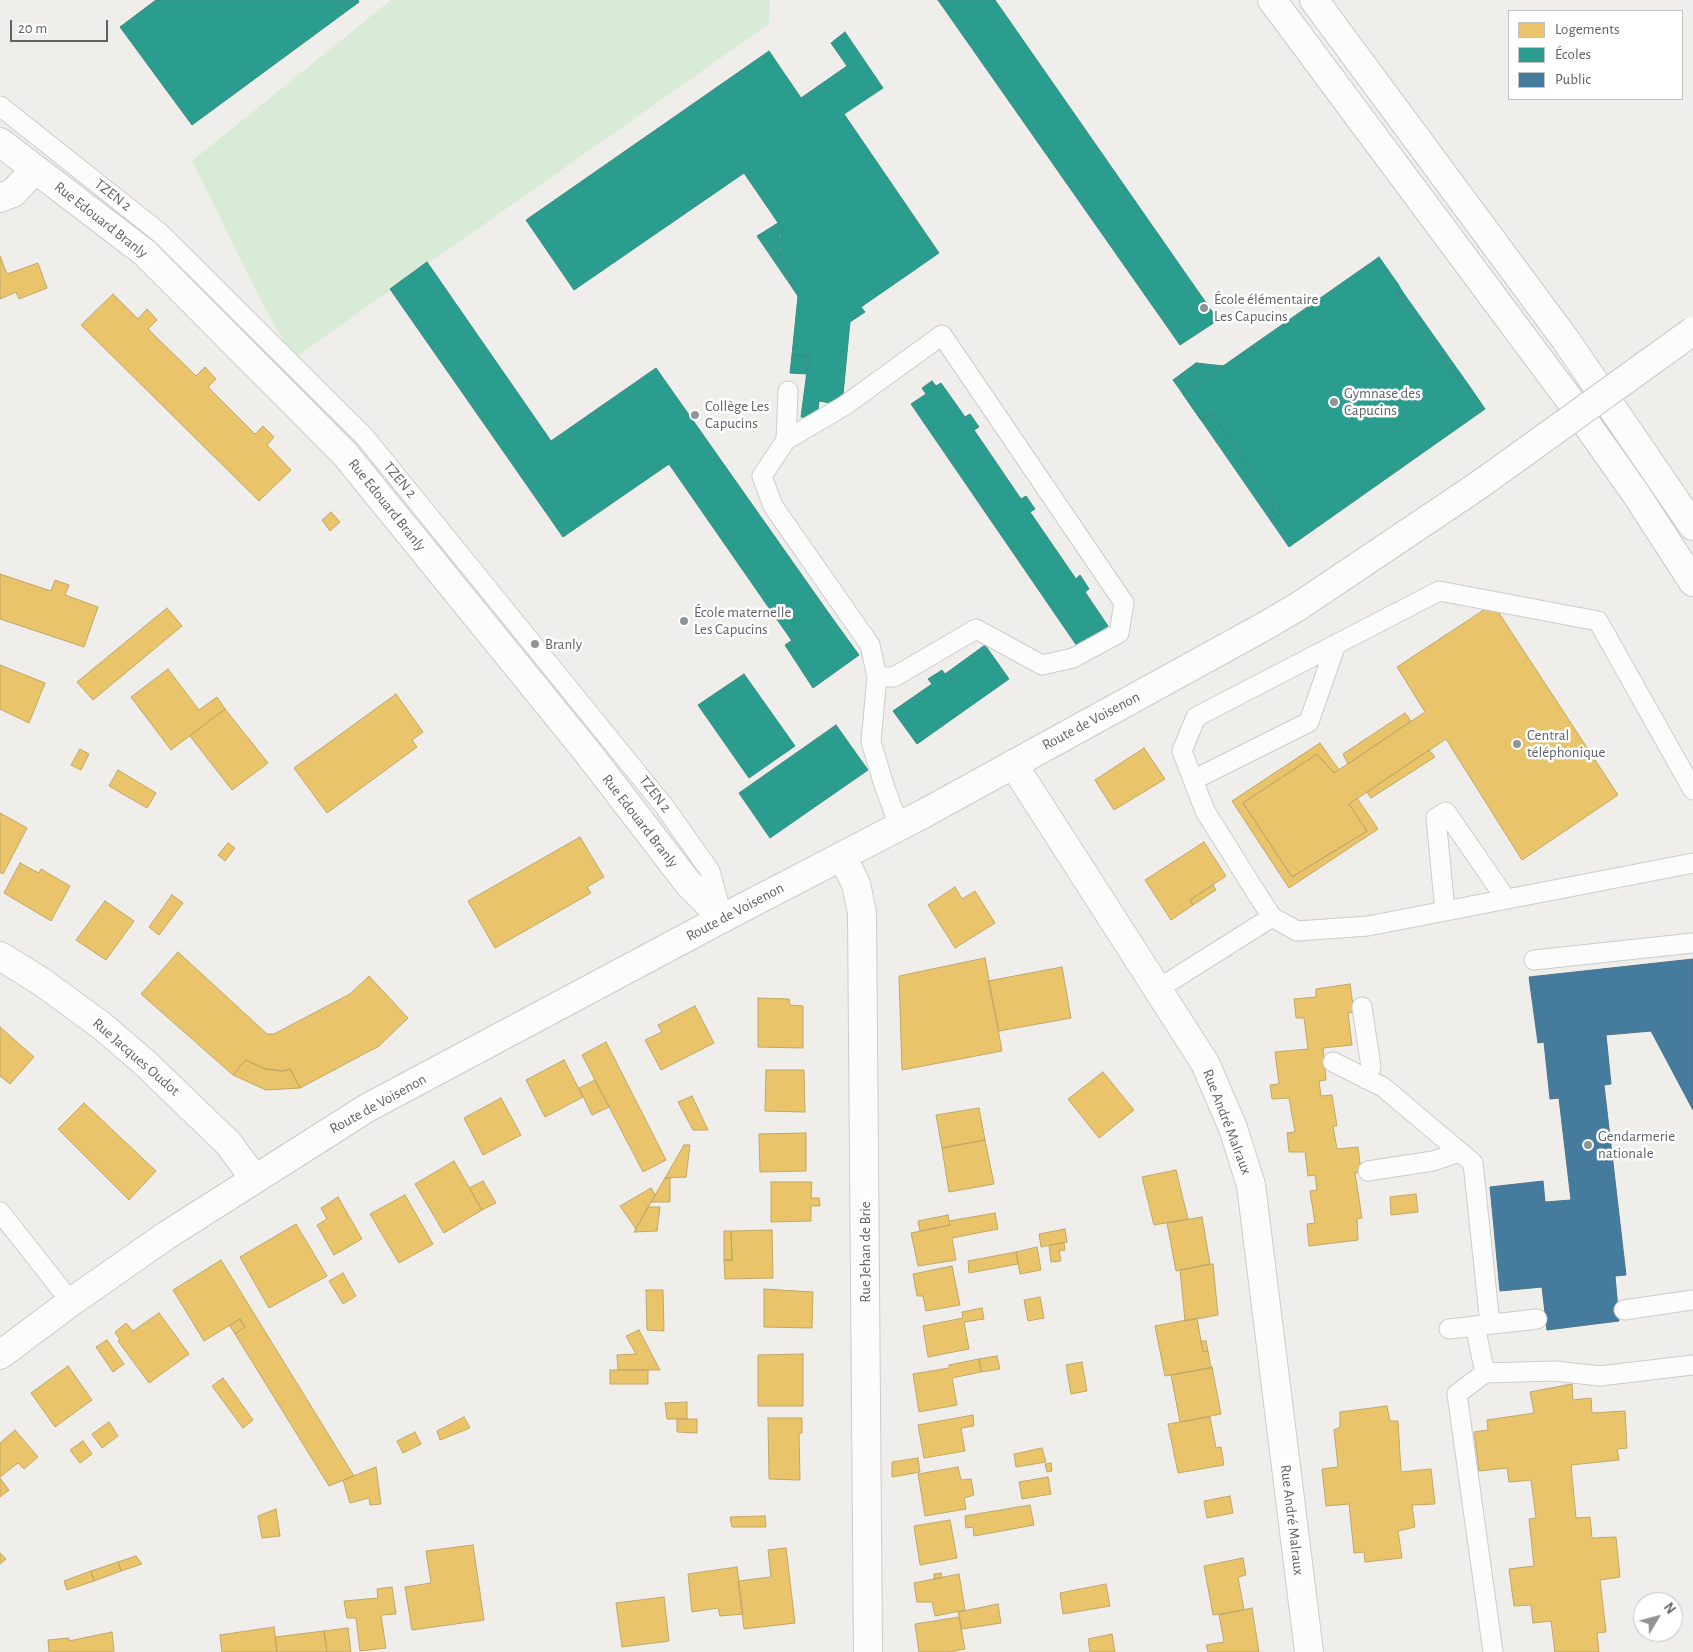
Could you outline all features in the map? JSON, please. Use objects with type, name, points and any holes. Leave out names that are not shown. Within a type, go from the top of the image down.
[{"type":"street","points":[[1272,0],[1569,399],[1636,494],[1693,582]]},
{"type":"street","points":[[1314,0],[1565,340],[1693,526]]},
{"type":"street","name":"Rue Edouard Branly","points":[[0,142],[145,253],[345,454],[588,753],[688,883],[723,918]]},
{"type":"street","points":[[0,198],[13,193],[35,169]]},
{"type":"street","name":"Route de Voisenon","points":[[0,1355],[71,1302],[254,1178],[367,1108],[899,826],[1299,606],[1479,485],[1693,331]]},
{"type":"street","name":"Rue André Malraux","points":[[1013,764],[1205,1063],[1233,1128],[1251,1185],[1309,1652]]},
{"type":"street","name":"Rue Jehan de Brie","points":[[842,856],[856,884],[862,913],[868,1652]]},
{"type":"street","name":"Rue Jacques Oudot","points":[[0,956],[102,1026],[145,1063],[228,1143],[254,1178]]},
{"type":"lane","name":"TZEN 2","points":[[0,106],[160,233],[364,436],[664,806],[710,871],[723,918]]},
{"type":"lane","points":[[877,677],[894,677],[976,630],[1042,665],[1073,658],[1119,633],[1124,604],[942,335],[844,406],[786,440],[762,476],[773,506],[870,646],[877,677],[871,742],[884,786],[899,826]]},
{"type":"lane","points":[[786,440],[788,391]]},
{"type":"lane","points":[[1693,790],[1598,621],[1439,591],[1196,717],[1182,751],[1204,811],[1272,917],[1297,931],[1368,926],[1693,863]]},
{"type":"lane","points":[[1193,780],[1309,722],[1336,644]]},
{"type":"lane","points":[[1445,911],[1436,818],[1446,812],[1506,899]]},
{"type":"lane","points":[[1158,989],[1272,917]]},
{"type":"lane","points":[[1534,960],[1693,943]]},
{"type":"lane","points":[[1362,1007],[1371,1068],[1366,1079]]},
{"type":"lane","points":[[1334,1062],[1384,1087],[1473,1163],[1485,1373]]},
{"type":"lane","points":[[1368,1171],[1433,1161],[1459,1152]]},
{"type":"lane","points":[[0,1212],[71,1302]]},
{"type":"lane","points":[[0,1238],[23,1242]]},
{"type":"lane","points":[[1624,1310],[1693,1300]]},
{"type":"lane","points":[[1449,1329],[1537,1319]]},
{"type":"lane","points":[[1493,1652],[1456,1394],[1485,1373],[1555,1371],[1600,1376],[1693,1364]]},
{"type":"green space","points":[[391,0],[770,0],[769,24],[294,358],[266,310],[192,161]]},
{"type":"building: Logements","points":[[0,256],[7,274],[38,263],[47,288],[19,299],[16,292],[0,299]]},
{"type":"building: Logements","points":[[113,294],[138,319],[147,309],[157,320],[148,329],[196,376],[205,367],[216,379],[208,387],[255,434],[263,426],[274,437],[267,445],[291,470],[259,501],[81,325]]},
{"type":"building: Logements","points":[[331,512],[340,522],[330,531],[322,520]]},
{"type":"building: Logements","points":[[0,574],[51,591],[55,580],[69,585],[65,595],[98,607],[84,647],[0,619]]},
{"type":"building: Logements","name":"Central téléphonique","points":[[1493,604],[1618,795],[1522,860],[1446,739],[1349,804],[1367,831],[1292,877],[1243,803],[1317,754],[1334,773],[1425,712],[1397,667]]},
{"type":"building: Logements","points":[[167,608],[182,626],[93,700],[77,682]]},
{"type":"building: Logements","points":[[0,665],[45,683],[29,723],[0,709]]},
{"type":"building: Logements","points":[[168,669],[199,710],[217,697],[225,709],[171,750],[131,697]]},
{"type":"building: Logements","points":[[396,694],[423,732],[412,740],[417,747],[327,813],[294,768]]},
{"type":"building: Logements","points":[[225,709],[268,763],[232,790],[190,736]]},
{"type":"building: Logements","points":[[1405,713],[1411,721],[1348,764],[1343,754]]},
{"type":"building: Logements","points":[[1320,743],[1339,770],[1334,773],[1317,754],[1243,803],[1292,877],[1367,831],[1349,804],[1357,798],[1378,829],[1289,888],[1232,801]]},
{"type":"building: Logements","points":[[1144,748],[1165,779],[1114,810],[1095,780]]},
{"type":"building: Logements","points":[[80,749],[89,754],[81,770],[71,765]]},
{"type":"building: Logements","points":[[1429,750],[1435,757],[1371,798],[1367,792]]},
{"type":"building: Logements","points":[[118,770],[156,793],[147,808],[109,786]]},
{"type":"building: Logements","points":[[0,813],[27,828],[3,874],[0,872]]},
{"type":"building: Logements","points":[[580,837],[604,877],[587,887],[591,893],[495,948],[468,901]]},
{"type":"building: Logements","points":[[1204,842],[1226,876],[1190,900],[1193,905],[1171,920],[1145,880]]},
{"type":"building: Logements","points":[[228,843],[235,848],[225,861],[218,855]]},
{"type":"building: Logements","points":[[20,863],[39,873],[41,869],[70,886],[51,921],[4,893]]},
{"type":"building: Logements","points":[[1213,885],[1216,890],[1193,905],[1190,900]]},
{"type":"building: Logements","points":[[955,887],[962,899],[975,891],[995,923],[955,948],[928,905]]},
{"type":"building: Logements","points":[[172,895],[183,903],[159,935],[149,927]]},
{"type":"building: Logements","points":[[105,901],[134,921],[106,960],[76,940]]},
{"type":"building: Logements","points":[[178,952],[267,1034],[274,1034],[350,994],[369,976],[408,1018],[379,1046],[300,1088],[290,1069],[283,1071],[265,1069],[246,1060],[233,1075],[141,994]]},
{"type":"building: Logements","points":[[985,958],[1002,1051],[902,1070],[899,976]]},
{"type":"building: Logements","points":[[1062,967],[1071,1018],[999,1031],[988,981]]},
{"type":"building: Logements","points":[[1350,984],[1354,1012],[1348,1013],[1352,1045],[1323,1048],[1326,1080],[1319,1081],[1321,1096],[1332,1095],[1337,1126],[1333,1126],[1337,1149],[1358,1147],[1361,1172],[1355,1173],[1362,1218],[1357,1219],[1358,1240],[1309,1246],[1307,1224],[1315,1223],[1310,1191],[1317,1190],[1315,1175],[1308,1176],[1305,1152],[1289,1152],[1287,1133],[1295,1132],[1289,1098],[1272,1099],[1270,1085],[1279,1084],[1275,1052],[1308,1049],[1304,1018],[1296,1018],[1294,999],[1316,997],[1316,989]]},
{"type":"building: Logements","points":[[758,998],[789,999],[790,1005],[803,1006],[803,1048],[758,1047]]},
{"type":"building: Logements","points":[[695,1006],[714,1043],[661,1070],[645,1040],[662,1032],[658,1025]]},
{"type":"building: Logements","points":[[0,1027],[34,1057],[10,1084],[0,1076]]},
{"type":"building: Logements","points":[[606,1042],[666,1160],[643,1172],[582,1055]]},
{"type":"building: Logements","points":[[246,1060],[265,1069],[283,1071],[290,1069],[300,1088],[266,1090],[233,1075]]},
{"type":"building: Logements","points":[[564,1060],[583,1097],[545,1117],[526,1080]]},
{"type":"building: Logements","points":[[766,1070],[804,1070],[805,1112],[765,1111]]},
{"type":"building: Logements","points":[[1103,1072],[1134,1110],[1099,1138],[1068,1099]]},
{"type":"building: Logements","points":[[595,1080],[609,1107],[592,1115],[579,1088]]},
{"type":"building: Logements","points":[[692,1096],[708,1130],[693,1130],[678,1102]]},
{"type":"building: Logements","points":[[501,1098],[521,1135],[483,1155],[464,1118]]},
{"type":"building: Logements","points":[[84,1103],[156,1171],[129,1200],[58,1129]]},
{"type":"building: Logements","points":[[979,1108],[985,1140],[942,1148],[936,1115]]},
{"type":"building: Logements","points":[[806,1133],[806,1171],[760,1172],[759,1134]]},
{"type":"building: Logements","points":[[985,1140],[994,1184],[949,1192],[942,1148]]},
{"type":"building: Logements","points":[[684,1145],[690,1145],[686,1177],[665,1178]]},
{"type":"building: Logements","points":[[454,1161],[482,1210],[444,1233],[415,1184]]},
{"type":"building: Logements","points":[[1176,1170],[1188,1219],[1154,1225],[1142,1177]]},
{"type":"building: Logements","points":[[665,1178],[670,1178],[670,1202],[651,1202]]},
{"type":"building: Logements","points":[[483,1181],[496,1203],[482,1210],[469,1188]]},
{"type":"building: Logements","points":[[771,1182],[812,1182],[811,1198],[819,1198],[820,1206],[811,1206],[811,1221],[771,1222]]},
{"type":"building: Logements","points":[[651,1188],[655,1195],[636,1229],[620,1206]]},
{"type":"building: Logements","points":[[1416,1194],[1418,1212],[1391,1215],[1390,1197]]},
{"type":"building: Logements","points":[[405,1195],[433,1244],[399,1263],[370,1214]]},
{"type":"building: Logements","points":[[338,1197],[362,1239],[334,1255],[317,1225],[327,1219],[321,1208]]},
{"type":"building: Logements","points":[[648,1207],[660,1207],[657,1231],[634,1232]]},
{"type":"building: Logements","points":[[995,1213],[998,1229],[952,1238],[956,1260],[918,1266],[911,1233],[950,1225],[949,1221]]},
{"type":"building: Logements","points":[[948,1215],[950,1225],[920,1231],[918,1221]]},
{"type":"building: Logements","points":[[1202,1217],[1210,1264],[1176,1271],[1167,1223]]},
{"type":"building: Logements","points":[[296,1224],[327,1276],[269,1308],[240,1257]]},
{"type":"building: Logements","points":[[1065,1229],[1067,1242],[1041,1247],[1039,1234]]},
{"type":"building: Logements","points":[[772,1230],[773,1278],[725,1279],[724,1260],[732,1260],[731,1231]]},
{"type":"building: Logements","points":[[724,1231],[731,1231],[732,1260],[724,1260]]},
{"type":"building: Logements","points":[[1064,1243],[1065,1250],[1059,1251],[1061,1261],[1051,1262],[1049,1245]]},
{"type":"building: Logements","points":[[1037,1247],[1041,1270],[1020,1274],[1016,1252]]},
{"type":"building: Logements","points":[[1016,1252],[1018,1264],[969,1273],[968,1261]]},
{"type":"building: Logements","points":[[221,1260],[354,1476],[329,1486],[235,1334],[245,1327],[240,1319],[204,1341],[173,1290]]},
{"type":"building: Logements","points":[[1213,1264],[1218,1315],[1185,1321],[1180,1270]]},
{"type":"building: Logements","points":[[952,1266],[960,1305],[926,1311],[923,1296],[917,1296],[913,1274]]},
{"type":"building: Logements","points":[[343,1273],[356,1296],[343,1304],[329,1281]]},
{"type":"building: Logements","points":[[764,1289],[813,1292],[812,1328],[764,1327]]},
{"type":"building: Logements","points":[[646,1290],[663,1290],[664,1331],[647,1330]]},
{"type":"building: Logements","points":[[1040,1297],[1044,1318],[1028,1321],[1024,1300]]},
{"type":"building: Logements","points":[[982,1308],[984,1319],[964,1322],[969,1349],[928,1357],[923,1326],[963,1318],[962,1312]]},
{"type":"building: Logements","points":[[159,1313],[189,1354],[149,1383],[118,1341],[120,1340],[115,1332],[126,1323],[133,1331]]},
{"type":"building: Logements","points":[[1197,1318],[1203,1352],[1208,1351],[1211,1368],[1165,1376],[1155,1326]]},
{"type":"building: Logements","points":[[240,1319],[245,1327],[235,1334],[230,1326]]},
{"type":"building: Logements","points":[[639,1330],[660,1370],[618,1370],[617,1355],[636,1354],[626,1336]]},
{"type":"building: Logements","points":[[107,1340],[124,1364],[113,1372],[96,1347]]},
{"type":"building: Logements","points":[[1201,1341],[1206,1341],[1208,1351],[1203,1352]]},
{"type":"building: Logements","points":[[803,1354],[803,1406],[758,1406],[758,1355]]},
{"type":"building: Logements","points":[[997,1356],[1000,1369],[981,1372],[979,1359]]},
{"type":"building: Logements","points":[[979,1359],[981,1372],[952,1378],[957,1405],[919,1412],[913,1374],[949,1368],[949,1365]]},
{"type":"building: Logements","points":[[1082,1362],[1087,1391],[1071,1394],[1066,1365]]},
{"type":"building: Logements","points":[[68,1366],[92,1400],[55,1427],[31,1393]]},
{"type":"building: Logements","points":[[1212,1367],[1221,1414],[1180,1422],[1171,1375]]},
{"type":"building: Logements","points":[[610,1370],[648,1370],[648,1384],[610,1384]]},
{"type":"building: Logements","points":[[223,1378],[253,1420],[243,1428],[212,1386]]},
{"type":"building: Logements","points":[[1572,1384],[1573,1400],[1591,1398],[1592,1413],[1625,1411],[1627,1448],[1617,1449],[1619,1460],[1571,1465],[1576,1518],[1590,1517],[1592,1538],[1616,1537],[1620,1577],[1600,1580],[1606,1632],[1597,1633],[1599,1652],[1555,1652],[1551,1621],[1533,1623],[1531,1605],[1514,1606],[1509,1569],[1534,1566],[1529,1519],[1536,1518],[1531,1480],[1509,1482],[1507,1468],[1479,1471],[1474,1432],[1488,1430],[1487,1420],[1534,1413],[1530,1392]]},
{"type":"building: Logements","points":[[687,1402],[687,1419],[667,1419],[665,1403]]},
{"type":"building: Logements","points":[[1387,1406],[1390,1421],[1398,1421],[1401,1472],[1431,1469],[1435,1504],[1412,1505],[1415,1527],[1398,1531],[1402,1558],[1365,1562],[1364,1552],[1354,1553],[1349,1504],[1326,1506],[1322,1469],[1338,1467],[1334,1430],[1340,1427],[1340,1412]]},
{"type":"building: Logements","points":[[973,1415],[974,1426],[961,1428],[965,1451],[924,1458],[918,1425]]},
{"type":"building: Logements","points":[[464,1417],[470,1428],[440,1440],[437,1431]]},
{"type":"building: Logements","points":[[1210,1417],[1216,1448],[1221,1447],[1224,1465],[1178,1473],[1168,1424]]},
{"type":"building: Logements","points":[[768,1418],[802,1418],[802,1433],[799,1433],[800,1480],[769,1479]]},
{"type":"building: Logements","points":[[677,1419],[697,1419],[697,1433],[677,1432]]},
{"type":"building: Logements","points":[[109,1422],[118,1436],[102,1448],[92,1434]]},
{"type":"building: Logements","points":[[15,1430],[38,1457],[24,1469],[18,1463],[0,1477],[0,1443]]},
{"type":"building: Logements","points":[[415,1432],[421,1444],[403,1453],[397,1441]]},
{"type":"building: Logements","points":[[83,1441],[92,1454],[80,1463],[70,1450]]},
{"type":"building: Logements","points":[[1042,1448],[1046,1462],[1016,1467],[1014,1454]]},
{"type":"building: Logements","points":[[918,1458],[920,1472],[892,1477],[892,1462]]},
{"type":"building: Logements","points":[[1051,1463],[1052,1471],[1047,1472],[1045,1464]]},
{"type":"building: Logements","points":[[376,1467],[381,1504],[370,1505],[369,1498],[350,1503],[343,1480]]},
{"type":"building: Logements","points":[[958,1467],[961,1480],[971,1479],[974,1495],[964,1498],[966,1509],[925,1516],[918,1474]]},
{"type":"building: Logements","points":[[1048,1477],[1051,1494],[1022,1499],[1019,1482]]},
{"type":"building: Logements","points":[[0,1478],[9,1490],[0,1497]]},
{"type":"building: Logements","points":[[1230,1496],[1233,1513],[1207,1518],[1204,1501]]},
{"type":"building: Logements","points":[[1030,1505],[1034,1525],[974,1536],[973,1527],[966,1528],[965,1516]]},
{"type":"building: Logements","points":[[276,1509],[280,1536],[262,1538],[258,1516]]},
{"type":"building: Logements","points":[[765,1516],[766,1527],[732,1527],[730,1517]]},
{"type":"building: Logements","points":[[950,1520],[957,1558],[920,1565],[914,1526]]},
{"type":"building: Logements","points":[[473,1545],[484,1620],[412,1630],[405,1587],[431,1583],[426,1551]]},
{"type":"building: Logements","points":[[786,1548],[795,1623],[744,1629],[738,1581],[771,1577],[768,1550]]},
{"type":"building: Logements","points":[[0,1553],[6,1559],[0,1564]]},
{"type":"building: Logements","points":[[136,1556],[142,1564],[121,1571],[118,1562]]},
{"type":"building: Logements","points":[[1243,1558],[1246,1575],[1238,1577],[1244,1610],[1213,1615],[1204,1566]]},
{"type":"building: Logements","points":[[118,1562],[121,1571],[94,1581],[91,1571]]},
{"type":"building: Logements","points":[[737,1567],[743,1614],[720,1616],[718,1608],[692,1612],[688,1574]]},
{"type":"building: Logements","points":[[91,1571],[94,1581],[67,1590],[64,1581]]},
{"type":"building: Logements","points":[[941,1573],[942,1578],[934,1579],[934,1574]]},
{"type":"building: Logements","points":[[959,1574],[965,1610],[935,1616],[932,1602],[917,1602],[914,1583]]},
{"type":"building: Logements","points":[[1106,1584],[1110,1606],[1063,1614],[1060,1593]]},
{"type":"building: Logements","points":[[392,1587],[396,1614],[381,1615],[386,1648],[360,1651],[356,1618],[347,1618],[344,1601],[378,1598],[377,1589]]},
{"type":"building: Logements","points":[[664,1597],[669,1641],[622,1647],[616,1603]]},
{"type":"building: Logements","points":[[998,1604],[1001,1623],[962,1629],[958,1612]]},
{"type":"building: Logements","points":[[1252,1608],[1259,1652],[1208,1652],[1206,1645],[1224,1642],[1219,1615]]},
{"type":"building: Logements","points":[[959,1617],[965,1649],[949,1652],[919,1652],[915,1624]]},
{"type":"building: Logements","points":[[274,1627],[277,1652],[222,1652],[220,1635]]},
{"type":"building: Logements","points":[[348,1628],[351,1652],[327,1652],[324,1631]]},
{"type":"building: Logements","points":[[324,1631],[327,1652],[277,1652],[275,1637]]},
{"type":"building: Logements","points":[[112,1632],[114,1652],[49,1652],[48,1640],[69,1638],[69,1641]]},
{"type":"building: Logements","points":[[1112,1634],[1115,1652],[1090,1652],[1088,1639]]},
{"type":"building: Écoles","points":[[156,0],[358,0],[359,2],[192,125],[120,27]]},
{"type":"building: Écoles","points":[[938,0],[995,0],[1218,320],[1180,345]]},
{"type":"building: Écoles","points":[[845,32],[883,88],[844,114],[939,253],[861,307],[865,312],[850,322],[842,405],[819,401],[817,418],[801,417],[809,356],[792,355],[798,296],[779,250],[779,237],[783,230],[744,173],[574,290],[526,220],[769,51],[801,98],[847,66],[831,43]]},
{"type":"building: Écoles","points":[[778,223],[783,230],[779,241],[781,257],[798,296],[757,236]]},
{"type":"building: Écoles","name":"Gymnase des Capucins","points":[[1379,257],[1398,284],[1397,291],[1463,387],[1470,387],[1485,409],[1289,547],[1271,521],[1281,513],[1212,414],[1201,420],[1183,394]]},
{"type":"building: Écoles","points":[[427,262],[551,441],[656,368],[830,615],[792,641],[669,464],[563,537],[390,289]]},
{"type":"building: Écoles","points":[[1398,284],[1402,291],[1401,298],[1397,291]]},
{"type":"building: Écoles","points":[[1402,291],[1470,387],[1463,387],[1401,298]]},
{"type":"building: Écoles","points":[[792,355],[809,356],[807,374],[790,373]]},
{"type":"building: Écoles","points":[[1196,363],[1224,366],[1183,394],[1173,380]]},
{"type":"building: Écoles","points":[[932,381],[936,386],[941,383],[965,417],[970,414],[979,427],[974,430],[1021,499],[1026,496],[1035,509],[1030,512],[1076,579],[1080,575],[1089,589],[1085,592],[1108,626],[1077,646],[911,404],[926,394],[922,388]]},
{"type":"building: Écoles","points":[[1212,414],[1273,502],[1271,521],[1201,420]]},
{"type":"building: Écoles","points":[[1273,502],[1281,513],[1271,521],[1271,520]]},
{"type":"building: Écoles","points":[[830,615],[859,655],[813,688],[785,645]]},
{"type":"building: Écoles","points":[[985,645],[1009,679],[917,744],[893,711],[932,684],[928,679],[942,670],[945,674]]},
{"type":"building: Écoles","points":[[744,674],[795,746],[749,778],[698,705]]},
{"type":"building: Écoles","points":[[836,725],[868,770],[770,838],[739,793]]},
{"type":"building: Public","name":"Gendarmerie nationale","points":[[1693,959],[1693,1110],[1651,1031],[1606,1035],[1611,1084],[1604,1085],[1626,1275],[1615,1276],[1619,1321],[1547,1330],[1542,1287],[1500,1291],[1490,1187],[1543,1181],[1545,1202],[1571,1200],[1559,1098],[1550,1099],[1544,1042],[1538,1043],[1529,977]]},
{"type":"place","name":"École élémentaire Les Capucins","points":[[1204,308]]},
{"type":"place","name":"Gymnase des Capucins","points":[[1334,402]]},
{"type":"place","name":"Collège Les Capucins","points":[[695,415]]},
{"type":"place","name":"École maternelle Les Capucins","points":[[684,621]]},
{"type":"place","name":"Branly","points":[[535,644]]},
{"type":"place","name":"Central téléphonique","points":[[1517,744]]},
{"type":"place","name":"Gendarmerie nationale","points":[[1588,1145]]}]
